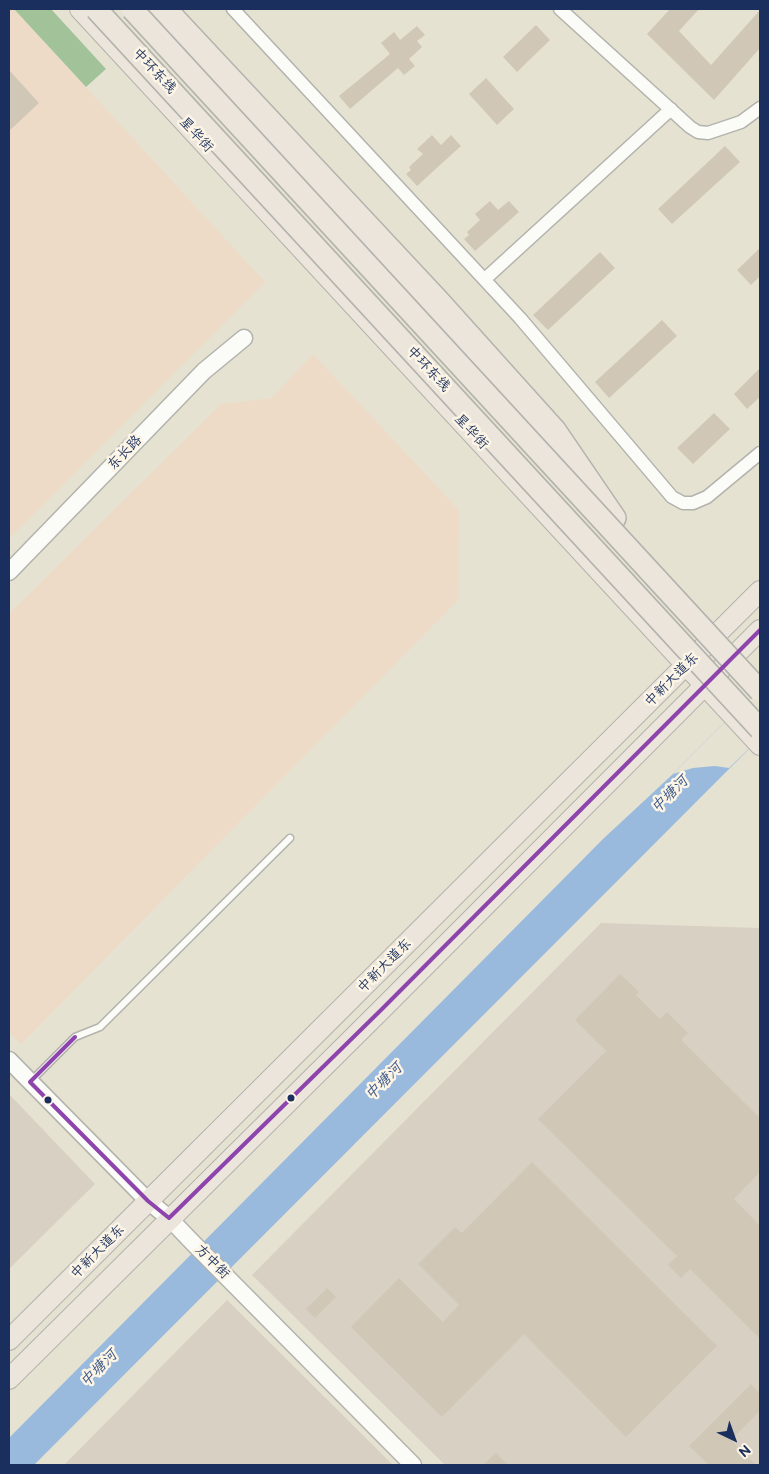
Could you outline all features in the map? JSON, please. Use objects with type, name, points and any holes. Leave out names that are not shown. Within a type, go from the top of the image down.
[{"type":"highway","name":"中环东线","points":[[96,9],[759,738]]},
{"type":"highway","name":"中环东线","points":[[132,9],[760,692]]},
{"type":"highway","points":[[166,9],[438,300],[555,430],[615,518]]},
{"type":"main road","name":"星华街","points":[[80,9],[686,666],[732,715],[759,738]]},
{"type":"main road","points":[[148,9],[760,676]]},
{"type":"main road","name":"中新大道东","points":[[9,1340],[760,591]]},
{"type":"main road","name":"中新大道东","points":[[9,1379],[760,630]]},
{"type":"street","points":[[234,9],[485,279],[562,366],[672,497],[683,503],[693,503],[707,497],[760,453]]},
{"type":"street","points":[[560,9],[690,127],[698,132],[708,133],[741,122],[760,108]]},
{"type":"street","points":[[485,279],[670,109]]},
{"type":"street","name":"东长路","points":[[9,572],[204,371],[244,338]]},
{"type":"street","name":"方中街","points":[[9,1060],[148,1202],[169,1218],[413,1465]]},
{"type":"lane","points":[[30,1082],[75,1037],[100,1027],[290,838]]},
{"type":"shaded area","points":[[9,9],[14,9],[265,282],[9,539]]},
{"type":"shaded area","points":[[313,354],[459,510],[458,600],[21,1044],[9,1032],[9,614],[221,404],[272,398]]},
{"type":"shaded area","points":[[601,923],[760,928],[760,1465],[445,1465],[252,1275]]},
{"type":"shaded area","points":[[9,1094],[95,1184],[9,1269]]},
{"type":"shaded area","points":[[227,1300],[393,1465],[64,1465]]},
{"type":"green space","points":[[14,9],[51,9],[106,69],[86,87]]},
{"type":"water","name":"中塘河","points":[[760,687],[760,738],[34,1465],[9,1465],[9,1438],[603,839],[673,774]]},
{"type":"pier","points":[[760,687],[760,738],[729,768],[715,766],[693,768],[673,774]]},
{"type":"building","points":[[670,9],[699,9],[679,31],[711,65],[760,10],[760,48],[714,100],[647,34]]},
{"type":"building","points":[[536,25],[550,40],[517,72],[503,57]]},
{"type":"building","points":[[417,26],[425,35],[417,41],[422,47],[409,59],[415,66],[404,75],[398,68],[350,109],[339,96],[390,54],[381,43],[394,32],[400,40]]},
{"type":"building","points":[[9,70],[39,103],[9,131]]},
{"type":"building","points":[[486,78],[514,109],[497,125],[469,94]]},
{"type":"building","points":[[432,135],[441,145],[451,135],[461,146],[417,186],[406,174],[411,170],[409,167],[423,154],[417,149]]},
{"type":"building","points":[[725,146],[740,162],[672,224],[658,209]]},
{"type":"building","points":[[490,201],[498,210],[509,201],[519,212],[475,251],[464,239],[469,235],[467,232],[480,220],[475,214]]},
{"type":"building","points":[[760,248],[760,276],[751,285],[737,270]]},
{"type":"building","points":[[600,252],[615,268],[548,330],[533,315]]},
{"type":"building","points":[[662,320],[677,336],[609,398],[595,382]]},
{"type":"building","points":[[760,368],[760,397],[747,409],[734,394]]},
{"type":"building","points":[[714,413],[730,429],[693,464],[677,448]]},
{"type":"building","points":[[620,974],[639,992],[636,995],[660,1019],[667,1012],[688,1033],[681,1040],[760,1118],[760,1172],[734,1199],[760,1226],[760,1339],[690,1269],[681,1278],[668,1265],[677,1256],[538,1119],[606,1051],[575,1020]]},
{"type":"building","points":[[532,1162],[717,1346],[626,1437],[524,1334],[442,1417],[351,1327],[399,1278],[443,1322],[459,1305],[418,1264],[455,1227],[462,1233]]},
{"type":"building","points":[[327,1288],[336,1297],[315,1318],[306,1309]]},
{"type":"building","points":[[751,1384],[760,1394],[760,1411],[731,1440],[756,1465],[709,1465],[689,1446]]},
{"type":"building","points":[[496,1453],[508,1465],[483,1465]]},
{"type":"transit line","points":[[30,1082],[148,1201],[169,1218],[381,1010],[760,630]]},
{"type":"transit line","points":[[30,1082],[75,1037]]}]
